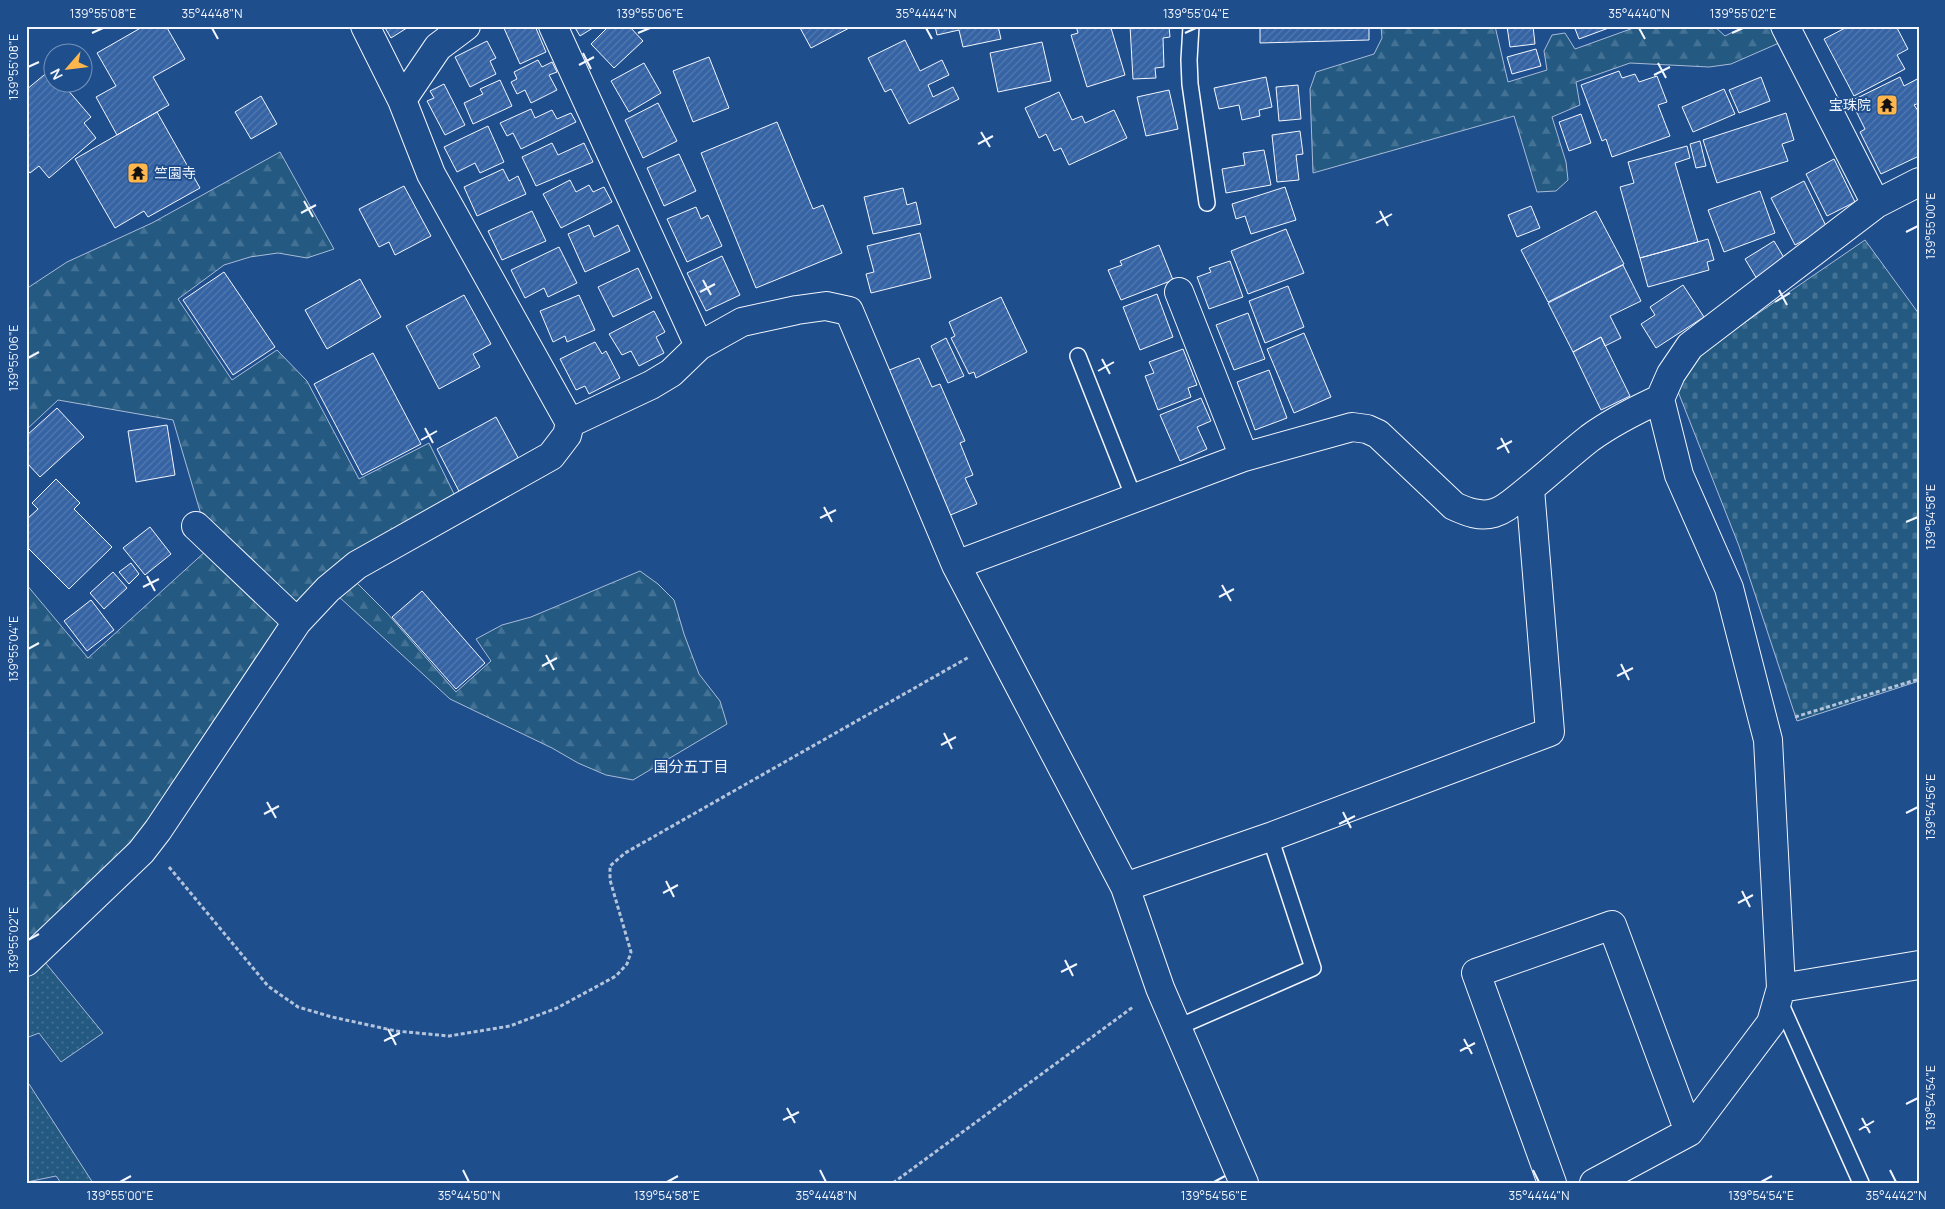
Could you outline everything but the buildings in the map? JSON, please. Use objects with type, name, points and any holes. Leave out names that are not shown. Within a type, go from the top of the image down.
[{"type":"street","points":[[366,26],[402,100],[430,174],[570,423]]},
{"type":"street","points":[[402,100],[438,47],[466,26]]},
{"type":"street","points":[[553,26],[699,346]]},
{"type":"street","points":[[1785,26],[1876,204]]},
{"type":"street","points":[[1594,1183],[1689,1132],[1771,1023],[1779,993],[1768,740],[1729,588],[1679,475],[1660,399],[1671,374],[1690,346],[1876,204],[1919,182]]},
{"type":"street","points":[[1179,292],[1244,457]]},
{"type":"street","points":[[26,962],[141,852],[297,622],[328,590],[357,565],[551,456],[566,435],[570,423],[651,385],[671,373],[699,346],[742,322],[826,306],[849,311],[956,565],[1125,887],[1176,1028],[1244,1183]]},
{"type":"street","points":[[956,565],[1244,457],[1352,427],[1367,429],[1378,434],[1454,506],[1466,512],[1479,515],[1494,513],[1508,506],[1530,489],[1591,438],[1627,414],[1660,399]]},
{"type":"street","points":[[1125,887],[1270,837],[1550,732],[1530,489]]},
{"type":"street","points":[[196,526],[297,622]]},
{"type":"street","points":[[1552,1183],[1476,973],[1612,925],[1689,1132]]},
{"type":"street","points":[[1779,993],[1919,965]]},
{"type":"lane","points":[[1191,26],[1190,84],[1207,203]]},
{"type":"lane","points":[[1078,356],[1134,498]]},
{"type":"lane","points":[[1176,1028],[1313,968],[1270,837]]},
{"type":"lane","points":[[1779,993],[1861,1183]]},
{"type":"path","points":[[149,842],[268,986],[298,1007],[332,1017],[396,1031],[449,1036],[510,1026],[557,1008],[616,976],[627,964],[631,952],[610,880],[610,866],[625,853],[996,642]]},
{"type":"path","points":[[1764,726],[1919,679]]},
{"type":"path","points":[[893,1183],[1160,988]]},
{"type":"green space","points":[[1381,26],[1495,26],[1508,82],[1547,70],[1544,51],[1552,35],[1565,33],[1575,49],[1639,26],[1714,26],[1725,36],[1745,26],[1772,26],[1779,43],[1731,64],[1709,67],[1630,63],[1576,82],[1580,105],[1552,117],[1566,162],[1568,180],[1556,191],[1537,192],[1514,116],[1313,173],[1310,89],[1316,72],[1374,54],[1382,38]]},
{"type":"green space","points":[[280,152],[334,249],[307,258],[278,253],[250,257],[224,265],[178,299],[232,380],[277,350],[307,381],[359,479],[429,443],[456,498],[299,611],[202,518],[173,420],[58,400],[26,430],[26,289],[67,262],[152,223]]},
{"type":"green space","points":[[1865,240],[1919,314],[1919,681],[1797,721],[1739,546],[1675,384],[1696,356]]},
{"type":"green space","points":[[207,550],[285,623],[152,825],[26,946],[26,584],[88,658]]},
{"type":"green space","points":[[640,571],[658,584],[674,600],[699,674],[720,701],[727,724],[633,780],[606,775],[578,763],[552,748],[450,699],[337,595],[355,581],[387,613],[456,692],[491,661],[476,639],[502,625],[531,617]]},
{"type":"green space","points":[[44,961],[103,1033],[61,1062],[39,1033],[26,1038],[26,978]]},
{"type":"green space","points":[[29,1084],[93,1183],[61,1183],[56,1176],[27,1182],[26,1086]]},
{"type":"place","name":"宝珠院","points":[[1887,105]]},
{"type":"place","name":"竺園寺","points":[[138,173]]},
{"type":"district","name":"国分五丁目","points":[[691,767]]}]
